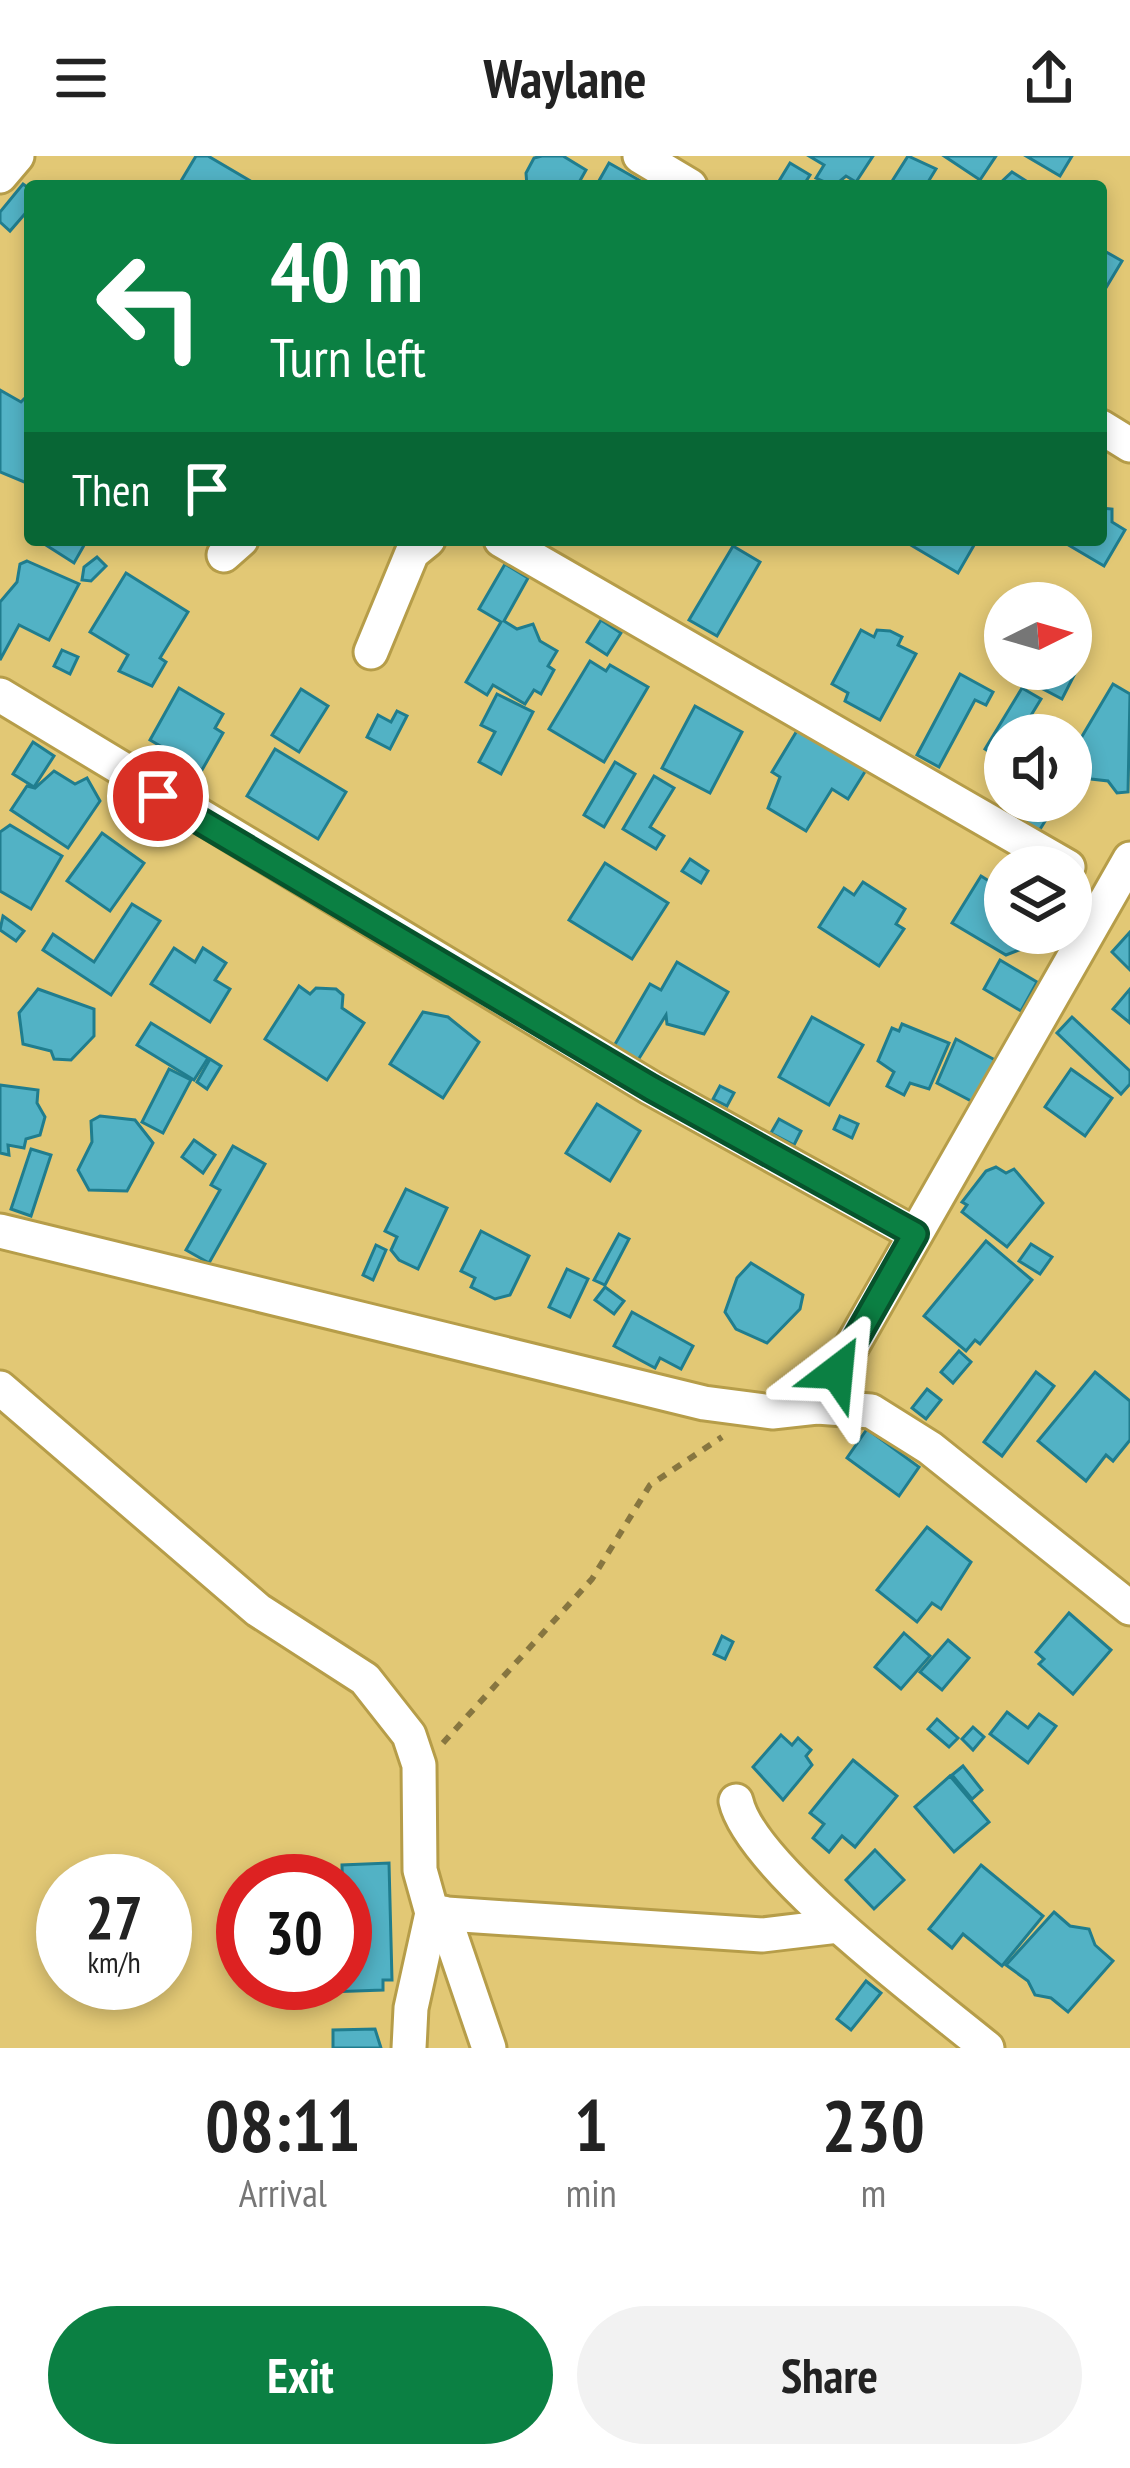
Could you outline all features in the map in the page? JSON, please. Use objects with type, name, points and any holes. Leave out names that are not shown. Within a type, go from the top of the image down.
[{"type":"street","points":[[0,176],[17,156]]},
{"type":"street","points":[[640,156],[680,180]]},
{"type":"street","points":[[371,652],[412,553],[421,546]]},
{"type":"street","points":[[512,546],[1032,846]]},
{"type":"street","points":[[0,695],[651,1088],[915,1234]]},
{"type":"street","points":[[818,1406],[915,1234],[1121,901],[1130,859]]},
{"type":"street","points":[[1092,882],[1121,901]]},
{"type":"street","points":[[0,1231],[704,1402],[766,1411],[818,1406],[871,1411],[930,1448],[1130,1608]]},
{"type":"street","points":[[0,1388],[258,1610],[365,1679],[410,1735],[420,1775],[420,1870],[489,2048]]},
{"type":"street","points":[[736,1802],[739,1816],[776,1866],[838,1926],[987,2048]]},
{"type":"street","points":[[437,1913],[762,1935],[838,1926]]},
{"type":"street","points":[[409,2048],[411,2008],[437,1913]]},
{"type":"path","points":[[420,1775],[450,1733],[508,1677],[592,1579],[650,1486],[766,1411]]},
{"type":"building","points":[[196,156],[208,156],[249,180],[182,180]]},
{"type":"building","points":[[563,156],[586,170],[580,180],[527,180],[534,158]]},
{"type":"building","points":[[809,156],[873,156],[857,180],[816,178],[824,165]]},
{"type":"building","points":[[908,156],[936,169],[929,180],[893,180]]},
{"type":"building","points":[[944,156],[996,156],[980,180]]},
{"type":"building","points":[[1026,156],[1072,156],[1060,176]]},
{"type":"building","points":[[609,163],[639,180],[599,180]]},
{"type":"building","points":[[790,163],[810,175],[807,180],[780,180]]},
{"type":"building","points":[[24,185],[24,215],[10,231],[0,222],[0,212]]},
{"type":"building","points":[[1107,252],[1122,261],[1107,286]]},
{"type":"building","points":[[0,390],[21,402],[24,399],[24,482],[0,472]]},
{"type":"building","points":[[1107,509],[1112,509],[1112,522],[1125,530],[1104,566],[1070,546],[1107,546]]},
{"type":"building","points":[[47,546],[84,546],[74,563]]},
{"type":"building","points":[[733,546],[760,562],[717,636],[689,620]]},
{"type":"building","points":[[912,546],[974,546],[958,573]]},
{"type":"building","points":[[97,557],[106,566],[91,581],[82,580],[84,567]]},
{"type":"building","points":[[27,561],[79,584],[49,640],[19,625],[0,660],[0,602],[17,582],[20,564]]},
{"type":"building","points":[[505,564],[528,578],[504,621],[517,629],[533,624],[540,641],[557,651],[548,666],[554,670],[541,694],[534,690],[525,704],[493,685],[487,695],[466,682],[501,622],[479,609]]},
{"type":"building","points":[[126,573],[188,612],[160,658],[166,662],[152,686],[119,671],[128,655],[90,632]]},
{"type":"building","points":[[601,620],[621,633],[607,655],[587,642]]},
{"type":"building","points":[[861,630],[874,637],[877,630],[890,631],[902,637],[898,645],[916,654],[880,720],[845,701],[848,693],[832,684]]},
{"type":"building","points":[[62,650],[78,657],[70,674],[54,666]]},
{"type":"building","points":[[590,661],[606,671],[610,665],[648,687],[604,762],[549,729]]},
{"type":"building","points":[[960,674],[993,692],[986,705],[975,700],[939,767],[917,755]]},
{"type":"building","points":[[1113,684],[1130,694],[1128,792],[1117,793],[1108,781],[1092,779],[1092,720]]},
{"type":"building","points":[[179,688],[223,714],[215,728],[223,733],[202,770],[150,740]]},
{"type":"building","points":[[301,689],[328,706],[299,752],[272,735]]},
{"type":"building","points":[[1021,690],[1041,699],[1032,714],[1006,714]]},
{"type":"building","points":[[1045,690],[1067,690],[1062,699]]},
{"type":"building","points":[[497,694],[533,712],[501,774],[479,762],[495,732],[481,725]]},
{"type":"building","points":[[695,706],[742,732],[710,793],[662,768]]},
{"type":"building","points":[[397,711],[407,716],[390,749],[367,737],[378,715],[391,722]]},
{"type":"building","points":[[798,729],[866,770],[848,799],[832,789],[806,831],[768,808],[780,777],[772,772]]},
{"type":"building","points":[[33,742],[54,756],[34,787],[13,774]]},
{"type":"building","points":[[275,749],[346,792],[318,839],[247,796]]},
{"type":"building","points":[[615,762],[635,774],[604,827],[584,815]]},
{"type":"building","points":[[54,771],[75,784],[87,778],[100,801],[68,848],[11,810],[27,786],[35,788]]},
{"type":"building","points":[[654,776],[674,788],[650,827],[664,836],[656,849],[623,829]]},
{"type":"building","points":[[10,825],[62,856],[31,909],[0,891],[0,832]]},
{"type":"building","points":[[102,833],[144,863],[110,911],[67,881]]},
{"type":"building","points":[[690,859],[708,871],[701,883],[682,871]]},
{"type":"building","points":[[605,863],[668,903],[632,959],[569,920]]},
{"type":"building","points":[[981,876],[984,878],[984,942],[952,923]]},
{"type":"building","points":[[863,882],[905,909],[896,924],[904,929],[879,966],[819,927],[844,888],[854,895]]},
{"type":"building","points":[[132,904],[160,921],[111,995],[43,950],[53,934],[94,962]]},
{"type":"building","points":[[3,916],[24,931],[16,941],[0,930]]},
{"type":"building","points":[[1130,932],[1130,970],[1112,952]]},
{"type":"building","points":[[174,948],[195,962],[203,948],[226,963],[215,980],[230,989],[210,1022],[151,984]]},
{"type":"building","points":[[1000,960],[1037,982],[1021,1011],[984,989]]},
{"type":"building","points":[[677,962],[728,992],[704,1034],[667,1024],[666,1015],[638,1060],[614,1046],[650,984],[661,990]]},
{"type":"building","points":[[299,986],[310,994],[316,988],[336,989],[343,995],[342,1008],[364,1023],[327,1080],[265,1039]]},
{"type":"building","points":[[38,989],[94,1009],[94,1036],[71,1060],[54,1059],[51,1051],[23,1044],[19,1013]]},
{"type":"building","points":[[1130,989],[1130,1023],[1113,1009]]},
{"type":"building","points":[[423,1012],[448,1017],[479,1042],[443,1098],[390,1064]]},
{"type":"building","points":[[812,1017],[863,1045],[829,1105],[779,1077]]},
{"type":"building","points":[[1072,1017],[1130,1071],[1130,1084],[1121,1094],[1057,1033]]},
{"type":"building","points":[[151,1023],[208,1058],[194,1080],[137,1045]]},
{"type":"building","points":[[902,1024],[949,1043],[929,1089],[910,1083],[904,1095],[887,1086],[894,1072],[878,1061],[892,1028],[899,1031]]},
{"type":"building","points":[[956,1039],[997,1061],[975,1103],[937,1083]]},
{"type":"building","points":[[210,1059],[221,1066],[207,1089],[197,1082]]},
{"type":"building","points":[[169,1069],[191,1080],[163,1133],[142,1122]]},
{"type":"building","points":[[1071,1069],[1112,1098],[1085,1136],[1045,1107]]},
{"type":"building","points":[[0,1085],[38,1090],[37,1103],[45,1117],[40,1135],[26,1139],[24,1148],[8,1145],[9,1155],[0,1153]]},
{"type":"building","points":[[720,1086],[734,1093],[727,1106],[713,1099]]},
{"type":"building","points":[[597,1104],[640,1131],[610,1181],[566,1153]]},
{"type":"building","points":[[100,1116],[135,1120],[153,1143],[127,1191],[89,1190],[78,1170],[92,1142],[91,1121]]},
{"type":"building","points":[[840,1116],[858,1124],[852,1138],[834,1129]]},
{"type":"building","points":[[779,1119],[801,1131],[794,1145],[771,1133]]},
{"type":"building","points":[[194,1140],[215,1155],[203,1173],[182,1157]]},
{"type":"building","points":[[233,1146],[265,1164],[209,1263],[186,1250],[220,1190],[211,1185]]},
{"type":"building","points":[[31,1149],[51,1155],[31,1216],[11,1209]]},
{"type":"building","points":[[996,1167],[1006,1173],[1014,1169],[1043,1203],[1007,1247],[962,1212],[967,1205],[962,1202],[986,1171]]},
{"type":"building","points":[[406,1189],[447,1208],[418,1269],[399,1260],[391,1250],[397,1237],[385,1231]]},
{"type":"building","points":[[481,1231],[529,1256],[510,1295],[495,1299],[471,1287],[475,1278],[461,1271]]},
{"type":"building","points":[[619,1234],[629,1239],[605,1285],[594,1280]]},
{"type":"building","points":[[986,1241],[1032,1280],[980,1344],[975,1340],[966,1351],[924,1316]]},
{"type":"building","points":[[1031,1244],[1052,1257],[1040,1274],[1019,1261]]},
{"type":"building","points":[[376,1245],[386,1250],[373,1280],[363,1275]]},
{"type":"building","points":[[751,1263],[803,1295],[800,1309],[767,1343],[736,1329],[725,1312],[737,1278]]},
{"type":"building","points":[[567,1269],[588,1279],[570,1317],[549,1307]]},
{"type":"building","points":[[605,1287],[624,1301],[614,1314],[595,1300]]},
{"type":"building","points":[[632,1312],[693,1346],[681,1369],[660,1358],[655,1368],[614,1346]]},
{"type":"building","points":[[959,1351],[971,1362],[953,1383],[941,1372]]},
{"type":"building","points":[[1036,1372],[1054,1386],[1002,1456],[984,1442]]},
{"type":"building","points":[[1095,1372],[1130,1401],[1130,1440],[1113,1461],[1106,1455],[1086,1481],[1038,1441]]},
{"type":"building","points":[[927,1389],[941,1400],[926,1419],[912,1408]]},
{"type":"building","points":[[867,1429],[919,1467],[899,1496],[847,1458]]},
{"type":"building","points":[[927,1527],[971,1562],[941,1609],[932,1603],[917,1622],[877,1590]]},
{"type":"building","points":[[1069,1613],[1111,1650],[1073,1694],[1039,1664],[1044,1659],[1036,1652]]},
{"type":"building","points":[[904,1633],[930,1656],[901,1689],[875,1667]]},
{"type":"building","points":[[722,1636],[733,1642],[725,1659],[714,1654]]},
{"type":"building","points":[[948,1640],[969,1658],[942,1690],[920,1672]]},
{"type":"building","points":[[1007,1712],[1028,1728],[1039,1714],[1056,1726],[1028,1763],[990,1734]]},
{"type":"building","points":[[937,1719],[958,1738],[949,1747],[928,1729]]},
{"type":"building","points":[[973,1727],[984,1737],[973,1750],[962,1739]]},
{"type":"building","points":[[781,1735],[792,1745],[798,1738],[811,1750],[806,1756],[812,1765],[783,1800],[753,1767]]},
{"type":"building","points":[[853,1760],[897,1796],[855,1847],[842,1836],[829,1852],[813,1838],[824,1824],[810,1813]]},
{"type":"building","points":[[963,1766],[982,1790],[972,1799],[952,1775]]},
{"type":"building","points":[[950,1776],[989,1822],[954,1852],[915,1807]]},
{"type":"building","points":[[875,1850],[904,1880],[874,1909],[846,1880]]},
{"type":"building","points":[[389,1863],[392,1980],[383,1980],[383,1990],[372,1990],[372,1864]]},
{"type":"building","points":[[981,1865],[1043,1916],[1002,1966],[963,1934],[952,1948],[929,1929]]},
{"type":"building","points":[[1054,1912],[1070,1926],[1089,1929],[1095,1945],[1113,1961],[1068,2012],[1051,1998],[1035,1995],[1028,1981],[1006,1965]]},
{"type":"building","points":[[866,1981],[881,1993],[851,2030],[837,2019]]},
{"type":"building","points":[[375,2029],[381,2048],[333,2048],[333,2030]]},
{"type":"route","points":[[158,796],[651,1088],[915,1234],[837,1372]]}]
